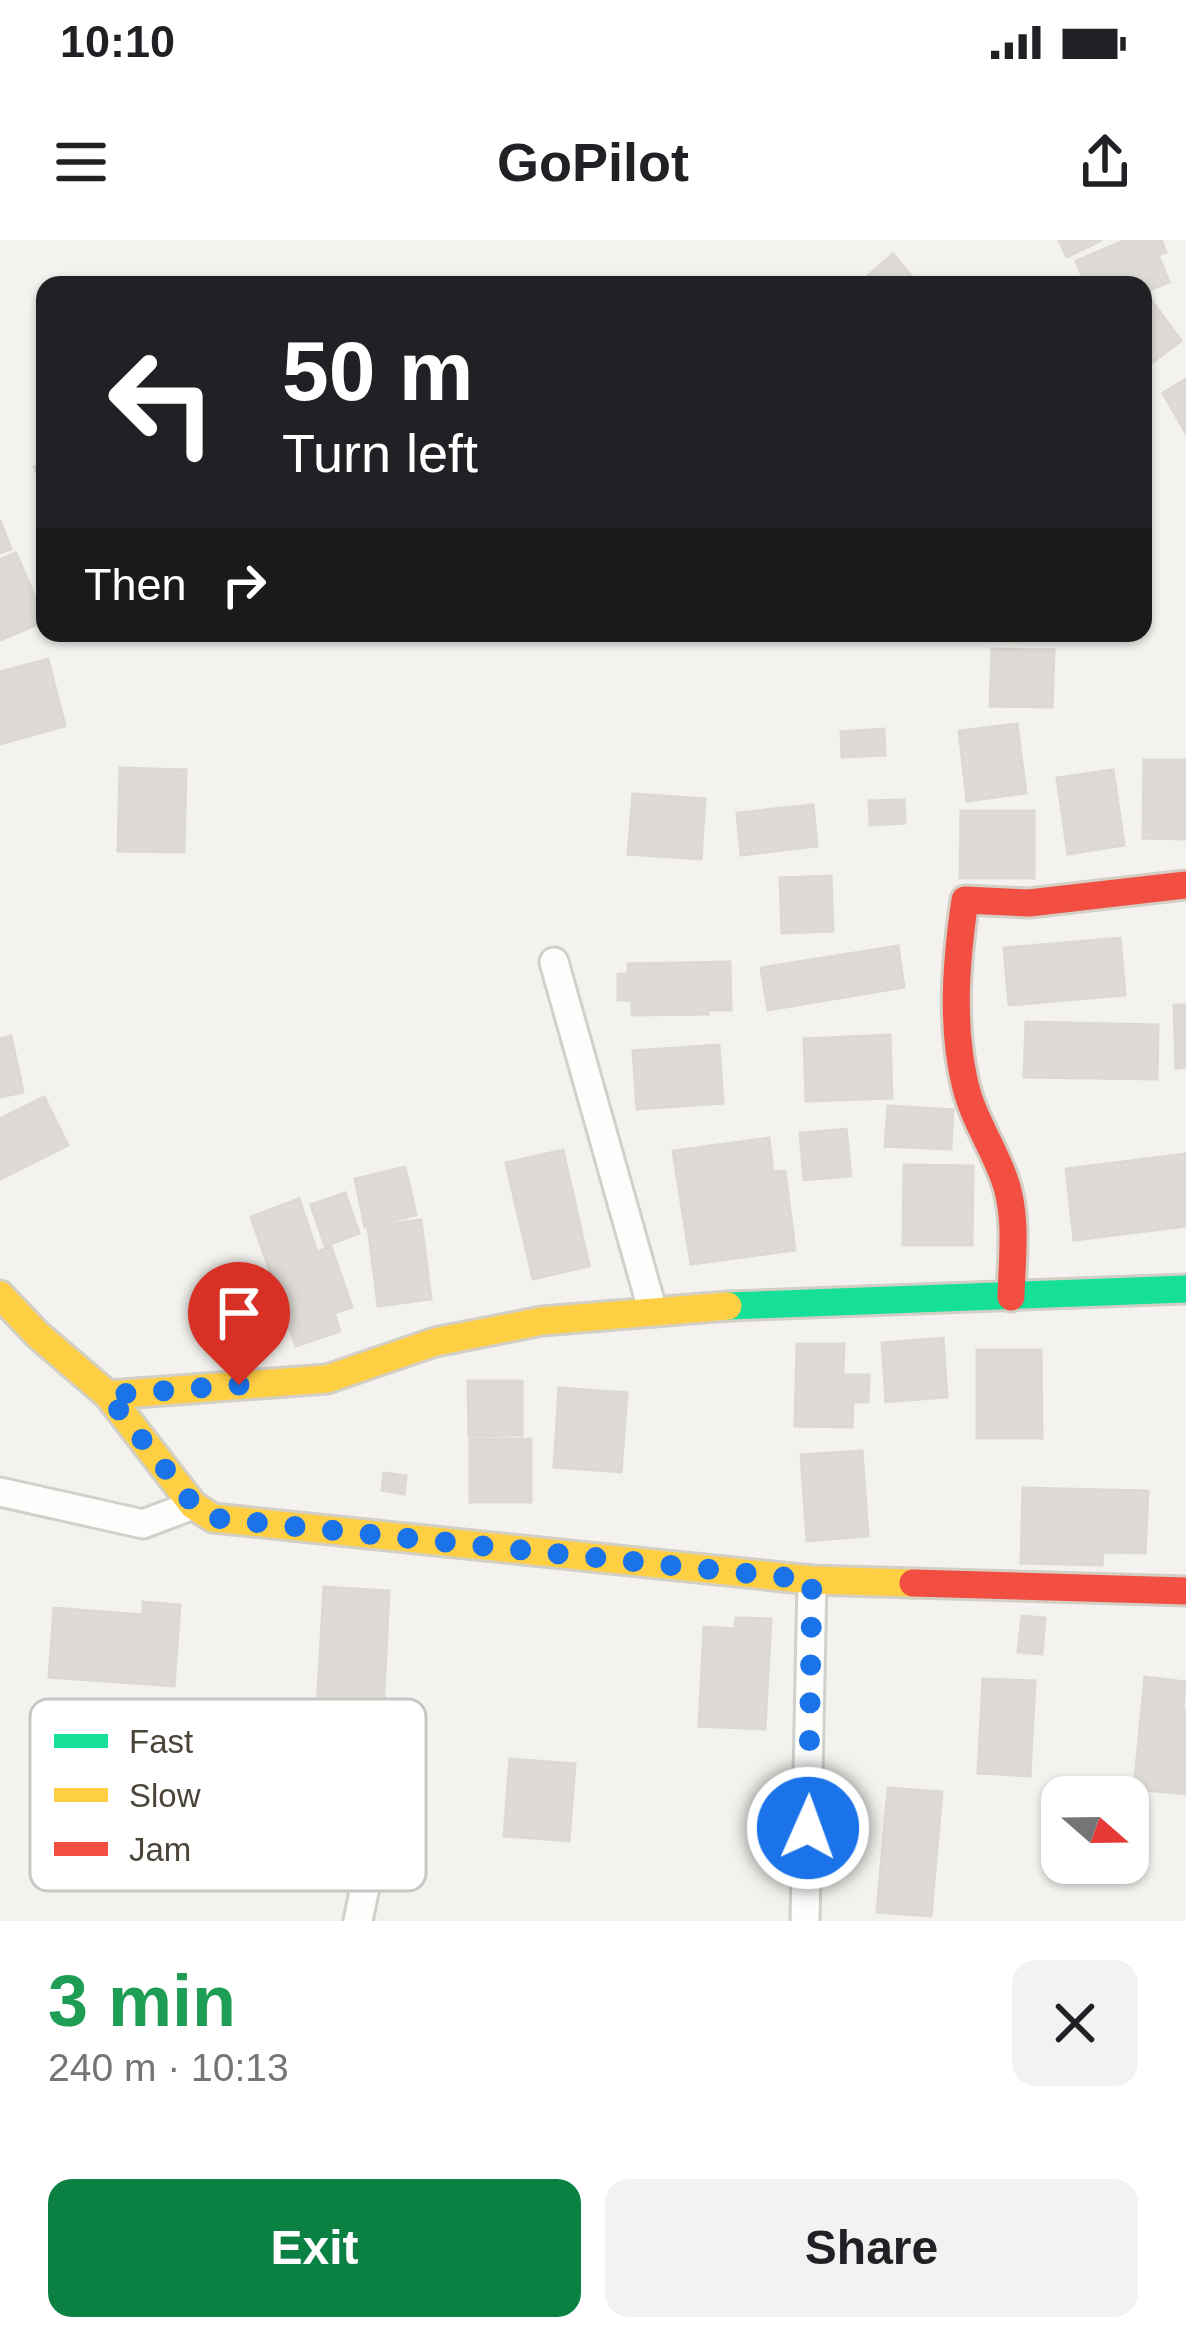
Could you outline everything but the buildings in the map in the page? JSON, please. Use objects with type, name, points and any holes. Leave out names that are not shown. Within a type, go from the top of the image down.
[{"type":"street","points":[[1012,1297],[1012,1215],[1006,1182],[962,1079],[958,940],[965,899],[1029,903],[1186,885]]},
{"type":"street","points":[[554,962],[653,1312]]},
{"type":"street","points":[[107,1395],[327,1379],[435,1342],[542,1321],[1186,1289]]},
{"type":"street","points":[[0,1295],[107,1395],[193,1504],[213,1518],[812,1580],[1186,1592]]},
{"type":"street","points":[[0,1492],[143,1524],[193,1504]]},
{"type":"street","points":[[805,1921],[812,1580]]},
{"type":"street","points":[[358,1921],[364,1891]]},
{"type":"traffic: fast","points":[[728,1306],[1186,1289]]},
{"type":"traffic: slow","points":[[0,1295],[108,1395],[327,1379],[435,1342],[542,1321],[728,1306]]},
{"type":"traffic: slow","points":[[108,1395],[193,1505],[213,1518],[812,1580],[913,1583]]},
{"type":"traffic: jam","points":[[1011,1297],[1013,1237],[1008,1192],[968,1096],[958,1039],[957,969],[965,900],[1029,903],[1186,885]]},
{"type":"traffic: jam","points":[[913,1583],[1186,1591]]},
{"type":"route","points":[[239,1385],[107,1395],[193,1504],[213,1518],[812,1580],[808,1828]]}]
